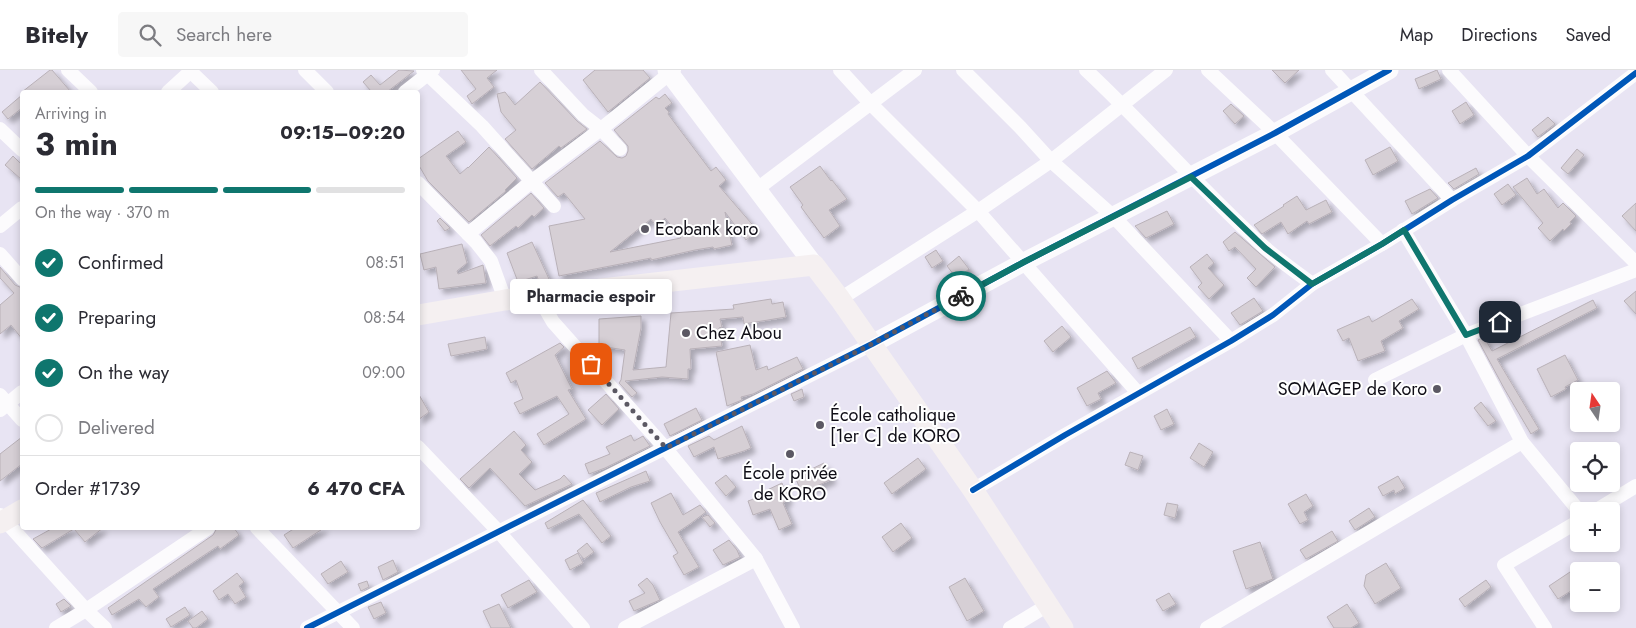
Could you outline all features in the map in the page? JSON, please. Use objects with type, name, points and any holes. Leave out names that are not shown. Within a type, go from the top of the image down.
[{"type":"main road","points":[[420,315],[505,300],[539,298],[814,265],[840,298],[973,490],[1064,628]]},
{"type":"street","points":[[68,70],[89,90]]},
{"type":"street","points":[[170,90],[190,70],[210,90]]},
{"type":"street","points":[[306,70],[325,90]]},
{"type":"street","points":[[541,70],[583,115],[602,129],[620,149]]},
{"type":"street","points":[[840,70],[871,104],[978,211],[1138,393]]},
{"type":"street","points":[[757,189],[915,70]]},
{"type":"street","points":[[963,70],[1051,161],[1114,217],[1231,341]]},
{"type":"street","points":[[1086,70],[1122,104],[1191,177],[1265,248],[1312,284]]},
{"type":"street","points":[[840,298],[978,211],[1051,161],[1166,70]]},
{"type":"street","points":[[1208,70],[1274,133],[1382,244]]},
{"type":"street","points":[[1332,70],[1452,200]]},
{"type":"street","points":[[307,628],[872,344],[1024,262],[1191,177],[1389,70]]},
{"type":"street","points":[[1449,70],[1528,156],[1636,263]]},
{"type":"street","points":[[468,234],[532,181],[602,129],[670,71],[814,265]]},
{"type":"street","points":[[407,90],[427,72],[482,126],[554,206]]},
{"type":"street","points":[[973,490],[1231,341],[1273,315],[1312,284],[1528,156],[1636,73]]},
{"type":"street","points":[[0,128],[20,148]]},
{"type":"street","points":[[420,185],[476,242],[491,261],[505,300]]},
{"type":"street","points":[[0,226],[20,210]]},
{"type":"street","points":[[1404,230],[1466,335],[1522,442],[1572,502]]},
{"type":"street","points":[[0,254],[20,277]]},
{"type":"street","points":[[1375,380],[1466,335],[1636,270]]},
{"type":"street","points":[[539,298],[553,322],[666,448],[756,559],[793,628]]},
{"type":"street","points":[[20,393],[3,403],[20,418]]},
{"type":"street","points":[[1208,628],[1522,442]]},
{"type":"street","points":[[420,449],[499,532],[583,628]]},
{"type":"street","points":[[1610,502],[1636,486]]},
{"type":"street","points":[[7,517],[86,610],[105,628]]},
{"type":"street","points":[[1545,628],[1504,565],[1570,526]]},
{"type":"street","points":[[56,628],[205,530]]},
{"type":"street","points":[[259,530],[353,628]]},
{"type":"street","points":[[625,628],[756,559]]},
{"type":"street","points":[[1010,628],[1048,604]]},
{"type":"building","points":[[52,70],[69,90],[25,90]]},
{"type":"building","points":[[399,70],[414,71],[390,90],[370,90],[363,82],[371,75],[380,85]]},
{"type":"building","points":[[461,70],[497,70],[487,78],[494,87],[472,104],[467,96],[476,89]]},
{"type":"building","points":[[595,70],[643,70],[650,78],[608,112],[583,80]]},
{"type":"building","points":[[1272,70],[1299,70],[1285,83]]},
{"type":"building","points":[[1437,70],[1441,79],[1419,89],[1415,79]]},
{"type":"building","points":[[540,82],[587,129],[561,148],[559,146],[532,169],[505,139],[516,130],[501,112],[497,94],[505,92],[515,105]]},
{"type":"building","points":[[665,94],[672,103],[665,108],[669,112],[668,114],[711,171],[716,167],[726,180],[719,186],[758,231],[746,240],[725,212],[732,245],[714,249],[713,247],[695,250],[651,260],[651,258],[559,276],[549,226],[585,219],[564,193],[558,197],[545,183],[600,141],[617,157],[622,158],[626,156],[628,146],[614,130],[656,97],[659,99]],"holes":[[[665,218],[681,238],[610,252],[651,219],[656,226]]]},
{"type":"building","points":[[20,97],[20,110],[8,119],[2,112]]},
{"type":"building","points":[[1466,102],[1474,115],[1460,124],[1452,111]]},
{"type":"building","points":[[1231,104],[1244,116],[1235,124],[1223,111]]},
{"type":"building","points":[[1548,117],[1555,124],[1538,137],[1532,130]]},
{"type":"building","points":[[458,131],[466,142],[446,156],[460,174],[489,147],[517,178],[506,191],[469,222],[428,181],[420,167],[420,158]]},
{"type":"building","points":[[1390,147],[1398,161],[1373,175],[1365,160]]},
{"type":"building","points":[[1577,149],[1584,155],[1568,174],[1561,168]]},
{"type":"building","points":[[13,156],[20,163],[20,178],[5,165]]},
{"type":"building","points":[[820,166],[847,199],[829,210],[840,226],[824,238],[801,207],[803,205],[790,187]]},
{"type":"building","points":[[1476,168],[1479,174],[1454,189],[1448,183]]},
{"type":"building","points":[[1527,178],[1537,194],[1544,189],[1558,208],[1563,203],[1576,216],[1564,231],[1563,229],[1550,241],[1538,228],[1543,223],[1513,187]]},
{"type":"building","points":[[1508,184],[1516,195],[1502,205],[1494,194]]},
{"type":"building","points":[[1430,189],[1438,198],[1412,214],[1405,201]]},
{"type":"building","points":[[531,193],[544,208],[534,217],[532,215],[518,228],[516,226],[490,246],[481,235]]},
{"type":"building","points":[[1297,196],[1306,210],[1326,200],[1332,212],[1309,224],[1307,221],[1288,234],[1281,222],[1262,234],[1254,225],[1284,206]]},
{"type":"building","points":[[1636,203],[1636,231],[1622,216]]},
{"type":"building","points":[[1167,211],[1174,224],[1146,238],[1135,226]]},
{"type":"building","points":[[440,218],[450,228],[445,231],[437,221]]},
{"type":"building","points":[[1235,232],[1275,267],[1256,287],[1247,278],[1256,269],[1235,247],[1229,251],[1223,242]]},
{"type":"building","points":[[532,242],[549,279],[539,282],[537,276],[518,282],[507,253]]},
{"type":"building","points":[[462,244],[467,263],[457,271],[458,274],[483,265],[486,283],[439,289],[436,267],[424,270],[420,254]]},
{"type":"building","points":[[936,250],[943,261],[932,268],[925,257]]},
{"type":"building","points":[[1207,254],[1214,263],[1208,268],[1224,285],[1209,299],[1198,287],[1202,283],[1190,267]]},
{"type":"building","points":[[959,256],[969,269],[957,279],[947,266]]},
{"type":"building","points":[[0,267],[15,285],[20,287],[20,336],[11,325],[0,334],[0,305],[14,293],[0,278]]},
{"type":"building","points":[[1636,291],[1636,314],[1624,301]]},
{"type":"building","points":[[1254,298],[1263,311],[1240,325],[1231,313]]},
{"type":"building","points":[[771,299],[772,304],[783,302],[786,317],[744,324],[743,317],[720,319],[722,327],[719,328],[722,346],[690,349],[691,369],[688,369],[688,379],[662,377],[625,381],[637,393],[632,397],[619,383],[625,350],[599,346],[599,319],[641,316],[641,328],[633,370],[666,367],[671,313],[734,309],[733,305]]},
{"type":"building","points":[[1412,299],[1419,309],[1399,321],[1403,328],[1381,341],[1385,351],[1358,361],[1349,338],[1343,341],[1337,330],[1369,316],[1372,322]]},
{"type":"building","points":[[1593,300],[1597,308],[1497,359],[1539,429],[1531,434],[1478,340],[1484,337],[1492,351]]},
{"type":"building","points":[[1062,326],[1071,337],[1053,352],[1044,341]]},
{"type":"building","points":[[1190,327],[1196,337],[1138,369],[1132,358]]},
{"type":"building","points":[[485,337],[487,349],[451,356],[448,344]]},
{"type":"building","points":[[560,343],[564,347],[555,355],[572,389],[568,390],[586,419],[544,445],[537,434],[569,414],[557,396],[520,414],[514,403],[523,399],[516,380],[511,383],[506,373]]},
{"type":"building","points":[[750,345],[756,370],[767,366],[768,370],[797,357],[803,369],[753,394],[741,397],[742,400],[727,406],[716,352]]},
{"type":"building","points":[[1565,355],[1578,380],[1570,382],[1570,384],[1565,387],[1566,389],[1551,397],[1537,369]]},
{"type":"building","points":[[1107,371],[1116,383],[1098,393],[1101,399],[1087,406],[1077,388]]},
{"type":"building","points":[[802,389],[804,397],[794,401],[791,394]]},
{"type":"building","points":[[606,394],[619,409],[602,425],[588,410]]},
{"type":"building","points":[[420,396],[429,412],[420,419]]},
{"type":"building","points":[[1481,402],[1496,421],[1488,426],[1474,408]]},
{"type":"building","points":[[696,408],[702,420],[670,436],[664,424]]},
{"type":"building","points":[[1167,409],[1174,424],[1161,430],[1154,416]]},
{"type":"building","points":[[742,426],[751,448],[744,451],[718,459],[714,447],[694,457],[688,446],[709,436],[714,440]]},
{"type":"building","points":[[514,431],[526,445],[521,450],[532,462],[519,474],[535,490],[560,479],[564,475],[572,484],[525,506],[490,468],[469,488],[460,479]]},
{"type":"building","points":[[631,435],[634,441],[643,436],[650,446],[589,474],[585,464],[610,454],[606,447]]},
{"type":"building","points":[[20,439],[20,466],[0,481],[0,454]]},
{"type":"building","points":[[1199,443],[1213,452],[1204,467],[1190,458]]},
{"type":"building","points":[[1130,452],[1143,456],[1138,470],[1125,465]]},
{"type":"building","points":[[918,458],[926,469],[892,494],[884,483]]},
{"type":"building","points":[[824,463],[832,479],[802,493],[795,477]]},
{"type":"building","points":[[646,471],[650,481],[631,487],[600,502],[596,493]]},
{"type":"building","points":[[726,475],[736,487],[726,496],[715,483]]},
{"type":"building","points":[[1398,476],[1405,488],[1395,494],[1394,490],[1383,496],[1378,487]]},
{"type":"building","points":[[782,483],[788,500],[783,503],[792,524],[779,530],[770,509],[753,515],[748,501],[764,495],[763,492]]},
{"type":"building","points":[[671,493],[683,515],[700,505],[706,512],[678,532],[699,567],[684,575],[673,556],[678,553],[651,503]]},
{"type":"building","points":[[1306,494],[1313,506],[1304,512],[1308,520],[1300,524],[1288,504]]},
{"type":"building","points":[[583,500],[611,536],[602,543],[579,514],[548,529],[545,523]]},
{"type":"building","points":[[1167,503],[1178,505],[1175,518],[1164,515]]},
{"type":"building","points":[[1369,508],[1375,517],[1355,530],[1349,521]]},
{"type":"building","points":[[708,515],[715,523],[710,527],[702,517]]},
{"type":"building","points":[[901,523],[912,538],[893,552],[882,537]]},
{"type":"building","points":[[49,530],[72,530],[42,548],[33,539]]},
{"type":"building","points":[[75,530],[100,530],[85,542]]},
{"type":"building","points":[[216,530],[235,530],[239,535],[220,549],[218,546],[153,589],[159,597],[146,607],[139,599],[112,615],[108,608],[213,535]]},
{"type":"building","points":[[292,530],[321,530],[293,548],[284,535]]},
{"type":"building","points":[[1332,531],[1338,541],[1306,559],[1300,550]]},
{"type":"building","points":[[729,540],[740,557],[723,565],[713,550]]},
{"type":"building","points":[[1260,542],[1273,579],[1246,589],[1233,551]]},
{"type":"building","points":[[587,543],[594,552],[584,559],[577,551]]},
{"type":"building","points":[[578,553],[583,563],[570,570],[565,560]]},
{"type":"building","points":[[393,560],[398,572],[383,580],[378,567]]},
{"type":"building","points":[[341,561],[348,572],[328,584],[321,574]]},
{"type":"building","points":[[1386,563],[1401,588],[1375,604],[1364,586],[1366,575]]},
{"type":"building","points":[[1570,572],[1570,592],[1558,599],[1549,586]]},
{"type":"building","points":[[237,573],[244,582],[239,586],[246,597],[235,604],[228,594],[219,600],[213,591]]},
{"type":"building","points":[[647,578],[653,585],[660,600],[634,611],[629,601],[645,593],[638,585]]},
{"type":"building","points":[[965,578],[984,611],[967,621],[949,587]]},
{"type":"building","points":[[529,580],[537,592],[508,608],[501,595]]},
{"type":"building","points":[[1486,580],[1491,587],[1465,607],[1459,599]]},
{"type":"building","points":[[367,581],[369,587],[361,591],[358,584]]},
{"type":"building","points":[[1169,593],[1176,604],[1163,611],[1156,600]]},
{"type":"building","points":[[64,599],[71,606],[61,612],[56,604]]},
{"type":"building","points":[[381,602],[386,613],[374,619],[368,607]]},
{"type":"building","points":[[499,604],[511,628],[491,628],[483,611]]},
{"type":"building","points":[[1347,604],[1359,623],[1351,628],[1334,628],[1327,617]]},
{"type":"building","points":[[185,607],[190,615],[171,627],[166,619]]},
{"type":"building","points":[[202,611],[208,619],[196,628],[193,628],[188,621]]},
{"type":"cycle path","points":[[307,628],[872,344],[1024,262],[1275,133],[1389,70]]},
{"type":"cycle path","points":[[973,490],[1065,435],[1231,341],[1273,315],[1312,284],[1528,156],[1636,73]]},
{"type":"way so far","points":[[591,364],[666,448],[872,344],[961,296]]},
{"type":"place","name":"Ecobank koro","points":[[645,229]]},
{"type":"place","name":"Chez Abou","points":[[686,333]]},
{"type":"place","name":"Pharmacie espoir","points":[[591,364]]},
{"type":"place","name":"SOMAGEP de Koro","points":[[1437,389]]},
{"type":"place","name":"École catholique [1er C] de KORO","points":[[820,425]]},
{"type":"place","name":"École privée de KORO","points":[[790,454]]},
{"type":"route","points":[[961,296],[1191,177],[1265,248],[1312,284],[1404,230],[1466,335],[1500,322]]}]
